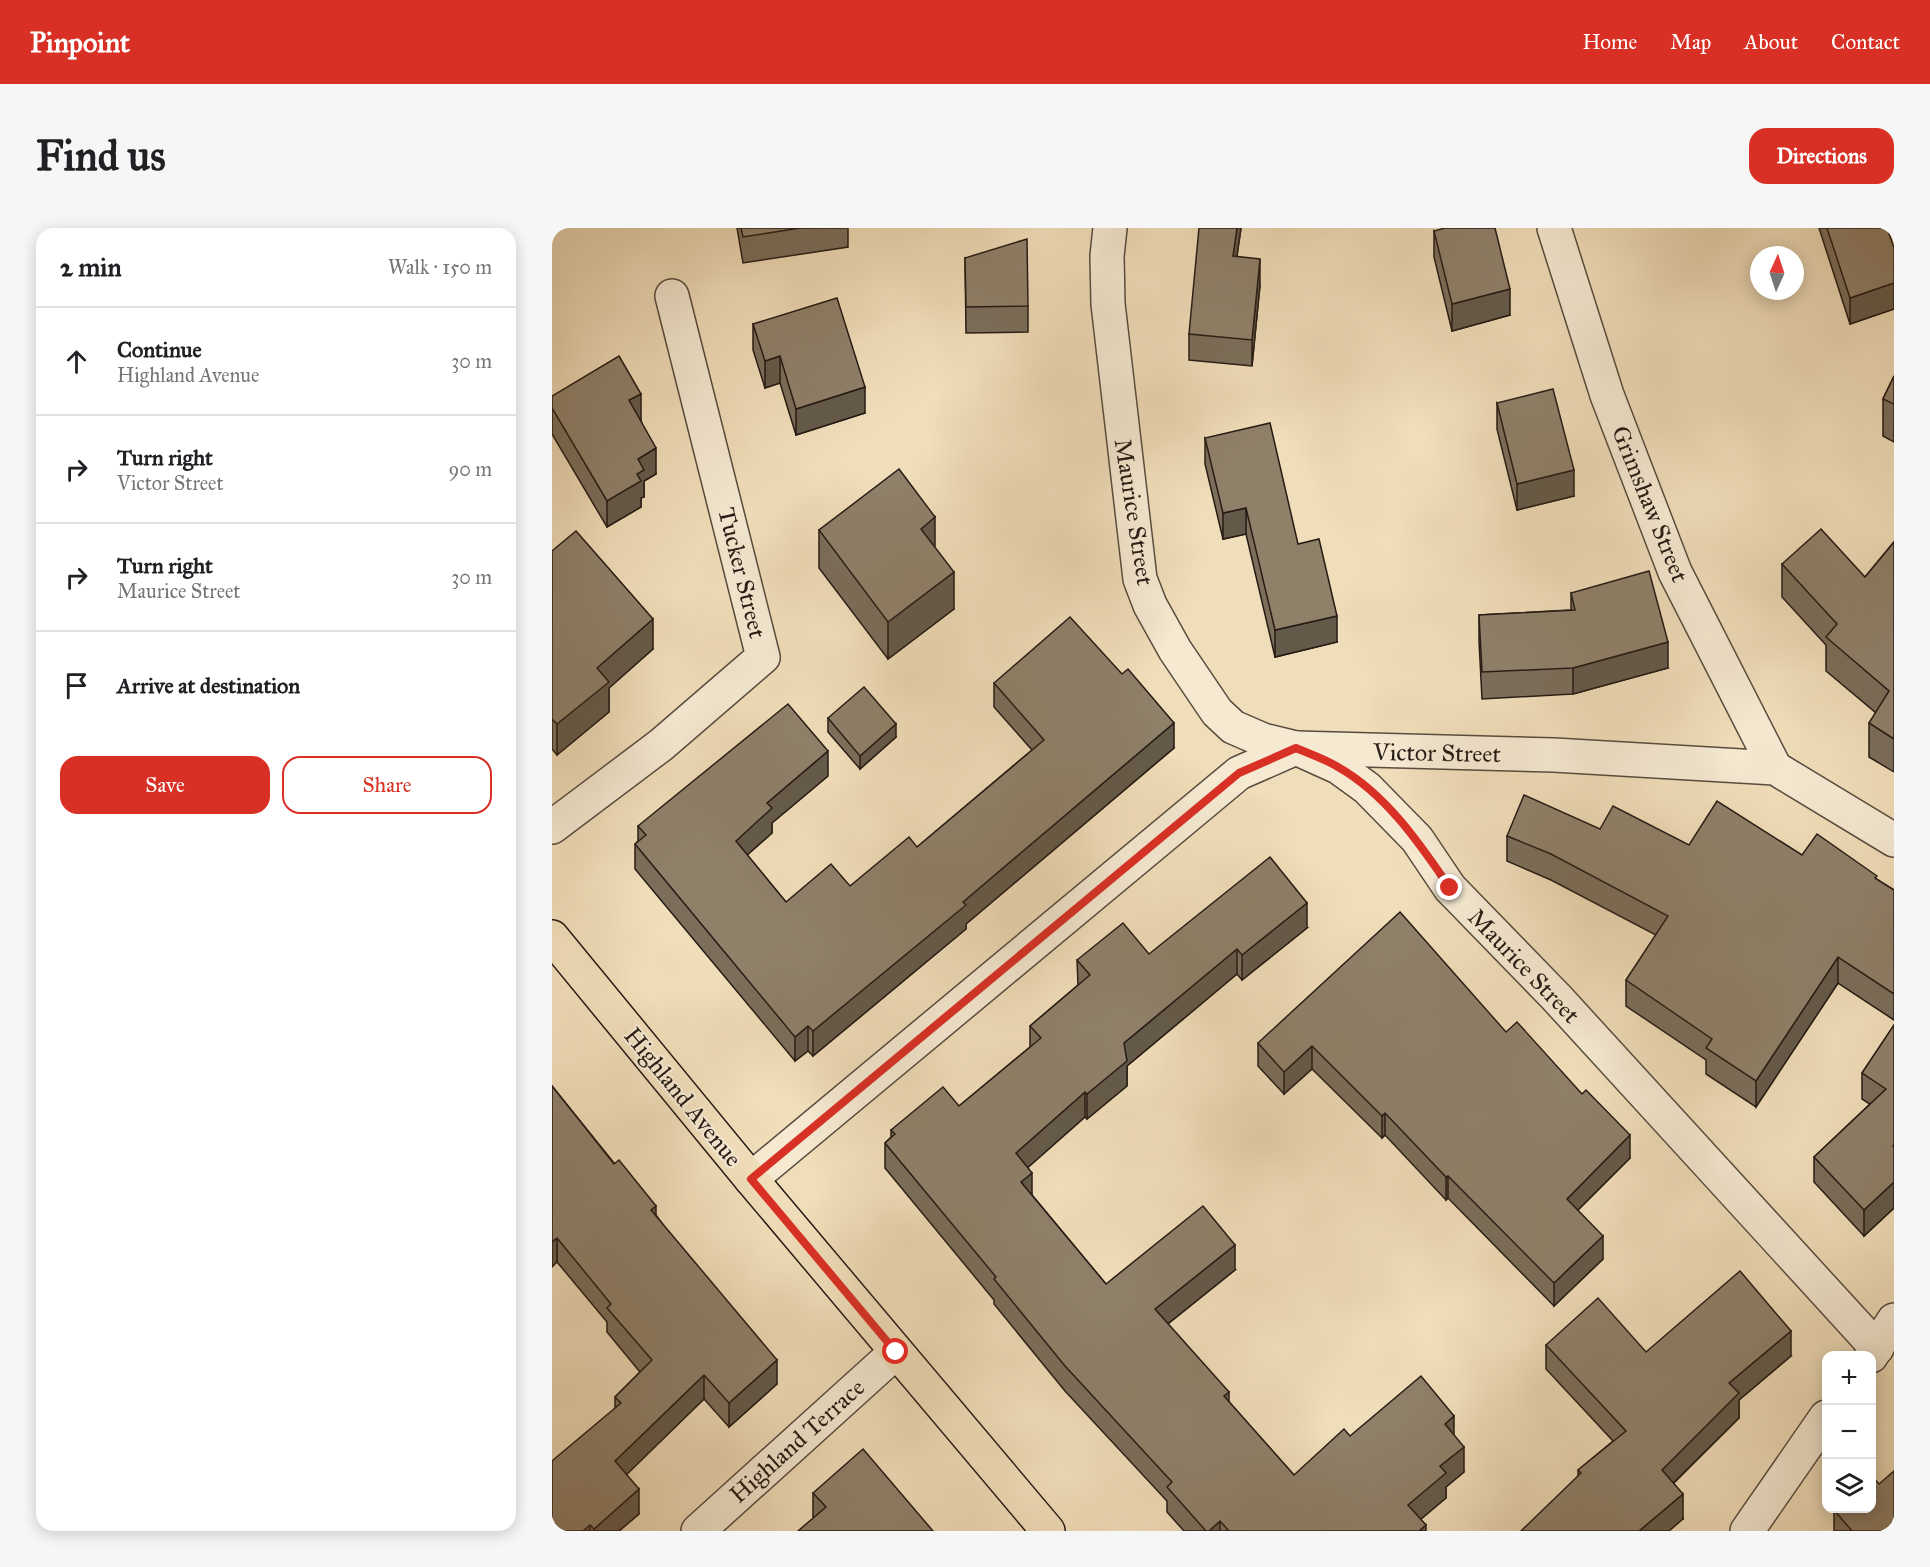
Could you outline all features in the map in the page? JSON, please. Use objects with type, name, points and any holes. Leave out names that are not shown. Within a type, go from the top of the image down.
[{"type":"main road","name":"Highland Avenue","points":[[552,938],[751,1179],[1048,1531]]},
{"type":"street","name":"Maurice Street","points":[[1110,228],[1107,256],[1108,304],[1140,579],[1150,606],[1175,650],[1218,712],[1233,727],[1263,740],[1296,748],[1338,767],[1367,788],[1409,831],[1450,888],[1556,998],[1873,1351]]},
{"type":"street","name":"Grimshaw Street","points":[[1554,228],[1607,396],[1675,572],[1775,768]]},
{"type":"street","name":"Tucker Street","points":[[552,827],[661,745],[763,657],[672,296]]},
{"type":"street","name":"Victor Street","points":[[751,1179],[1239,773],[1296,748],[1554,755],[1775,768],[1894,840]]},
{"type":"street","points":[[1875,1351],[1894,1320]]},
{"type":"street","name":"Highland Terrace","points":[[698,1531],[896,1352]]},
{"type":"street","points":[[1747,1531],[1822,1424]]},
{"type":"building","points":[[741,228],[800,228],[743,237]]},
{"type":"building","points":[[1199,228],[1237,228],[1233,256],[1260,259],[1252,340],[1189,334]]},
{"type":"building","points":[[1445,228],[1495,228],[1510,289],[1452,304],[1434,231]]},
{"type":"building","points":[[1827,228],[1887,228],[1894,248],[1894,283],[1850,298]]},
{"type":"building","points":[[1027,239],[1028,306],[966,307],[965,258]]},
{"type":"building","points":[[837,298],[865,387],[796,409],[780,356],[765,361],[753,324]]},
{"type":"building","points":[[619,356],[641,394],[629,400],[656,448],[638,459],[644,470],[637,474],[641,481],[607,501],[552,408],[552,396]]},
{"type":"building","points":[[1894,376],[1894,404],[1883,399]]},
{"type":"building","points":[[1553,389],[1574,470],[1517,484],[1497,403]]},
{"type":"building","points":[[1270,423],[1298,544],[1319,539],[1337,616],[1275,630],[1246,508],[1223,513],[1205,438]]},
{"type":"building","points":[[899,469],[935,517],[921,529],[954,572],[888,622],[819,530]]},
{"type":"building","points":[[1821,529],[1865,577],[1894,542],[1894,739],[1869,723],[1889,691],[1826,637],[1837,624],[1782,564]]},
{"type":"building","points":[[576,531],[653,619],[597,668],[609,682],[557,724],[552,719],[552,551]]},
{"type":"building","points":[[1649,571],[1668,642],[1573,668],[1482,672],[1479,615],[1575,610],[1571,593]]},
{"type":"building","points":[[1070,617],[1122,674],[1128,669],[1174,723],[963,902],[966,905],[813,1031],[808,1026],[795,1037],[635,844],[646,835],[638,826],[788,704],[828,751],[767,803],[772,808],[736,841],[786,902],[831,864],[850,886],[909,837],[917,847],[1044,740],[994,683]]},
{"type":"building","points":[[864,687],[896,724],[860,756],[828,718]]},
{"type":"building","points":[[1524,795],[1600,829],[1613,806],[1689,845],[1717,801],[1802,855],[1817,834],[1894,890],[1894,994],[1838,957],[1756,1081],[1706,1048],[1712,1039],[1626,980],[1668,916],[1551,854],[1507,836]]},
{"type":"building","points":[[1270,857],[1307,903],[1242,955],[1237,949],[1124,1043],[1127,1061],[1087,1094],[1085,1092],[1016,1153],[1032,1173],[1021,1182],[1106,1284],[1203,1206],[1235,1245],[1155,1309],[1229,1392],[1224,1396],[1294,1475],[1344,1429],[1350,1436],[1421,1376],[1454,1416],[1445,1424],[1464,1447],[1440,1466],[1446,1473],[1408,1505],[1426,1525],[1419,1531],[1229,1531],[1220,1521],[1206,1531],[1167,1487],[1172,1482],[1065,1366],[994,1279],[996,1277],[885,1143],[895,1134],[891,1130],[943,1087],[959,1106],[1041,1038],[1030,1026],[1090,975],[1077,960],[1123,923],[1149,954]]},
{"type":"building","points":[[1400,912],[1506,1032],[1517,1022],[1582,1094],[1586,1090],[1630,1135],[1567,1199],[1603,1236],[1554,1283],[1448,1176],[1446,1177],[1385,1113],[1382,1116],[1312,1046],[1284,1072],[1258,1043]]},
{"type":"building","points":[[1894,1025],[1894,1182],[1864,1210],[1814,1157],[1886,1089],[1862,1073]]},
{"type":"building","points":[[552,1086],[614,1164],[619,1160],[656,1206],[651,1210],[777,1360],[729,1403],[704,1375],[615,1461],[639,1489],[594,1529],[590,1525],[583,1531],[552,1531],[552,1461],[621,1403],[615,1397],[652,1360],[607,1308],[611,1304],[557,1238],[552,1242]]},
{"type":"building","points":[[1740,1271],[1791,1331],[1729,1383],[1739,1393],[1662,1470],[1683,1494],[1639,1531],[1521,1531],[1581,1473],[1578,1470],[1626,1431],[1546,1345],[1598,1298],[1646,1352]]},
{"type":"building","points":[[863,1449],[933,1531],[798,1531],[826,1507],[813,1493]]},
{"type":"building","points":[[1894,1471],[1894,1531],[1852,1531],[1837,1513],[1876,1513],[1876,1480],[1879,1484]]},
{"type":"route","points":[[896,1352],[751,1179],[1239,773],[1263,761],[1296,748],[1338,767],[1367,788],[1417,839],[1450,888]]}]
